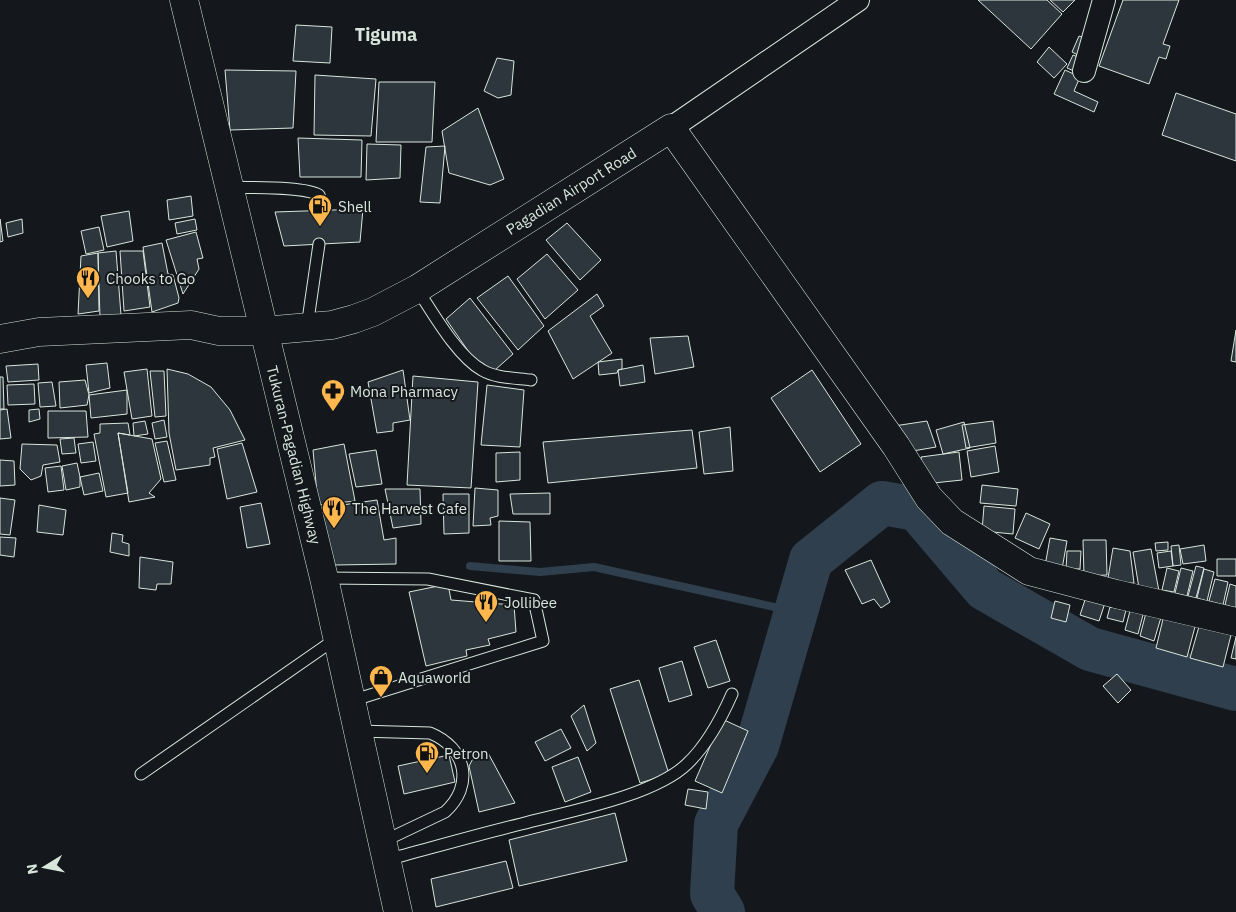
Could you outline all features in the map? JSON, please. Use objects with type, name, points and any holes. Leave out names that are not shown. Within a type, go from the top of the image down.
[{"type":"main road","name":"Tukuran-Pagadian Highway","points":[[184,0],[324,578],[398,912]]},
{"type":"main road","name":"Pagadian Airport Road","points":[[0,341],[39,332],[96,336],[191,325],[219,332],[263,332],[332,325],[354,319],[373,312],[417,289],[671,128]]},
{"type":"main road","points":[[671,128],[896,446],[930,498],[952,522],[1029,571],[1116,594],[1236,622]]},
{"type":"street","name":"Pagadian Airport Road","points":[[671,128],[858,0]]},
{"type":"street","points":[[1084,71],[1104,0]]},
{"type":"lane","points":[[230,187],[315,192],[319,195],[323,210]]},
{"type":"lane","points":[[306,328],[319,244]]},
{"type":"lane","points":[[417,289],[470,361],[483,371],[499,376],[530,380]]},
{"type":"lane","points":[[324,578],[428,579],[534,600],[543,641],[351,700]]},
{"type":"lane","points":[[141,774],[337,638]]},
{"type":"lane","points":[[384,851],[628,795],[667,778],[687,764],[706,742],[721,718],[732,694]]},
{"type":"lane","points":[[358,730],[430,733],[450,745],[462,765],[462,786],[453,805],[384,851]]},
{"type":"building","points":[[978,0],[1047,0],[1062,14],[1031,49]]},
{"type":"building","points":[[1050,0],[1075,0],[1063,12]]},
{"type":"building","points":[[1123,0],[1179,0],[1163,44],[1170,46],[1166,59],[1159,57],[1149,84],[1099,66]]},
{"type":"building","points":[[296,25],[332,27],[330,63],[293,61]]},
{"type":"building","points":[[1079,36],[1087,39],[1080,56],[1072,52]]},
{"type":"building","points":[[1049,47],[1067,64],[1054,78],[1037,62]]},
{"type":"building","points":[[1073,55],[1080,58],[1074,71],[1067,68]]},
{"type":"building","points":[[497,58],[514,61],[511,95],[498,98],[484,91]]},
{"type":"building","points":[[225,70],[296,71],[293,128],[230,130]]},
{"type":"building","points":[[1065,70],[1080,77],[1074,91],[1098,102],[1094,112],[1054,94]]},
{"type":"building","points":[[315,75],[376,79],[371,136],[314,135]]},
{"type":"building","points":[[379,82],[435,82],[432,142],[376,142]]},
{"type":"building","points":[[1176,93],[1236,114],[1236,161],[1162,135]]},
{"type":"building","points":[[478,108],[504,179],[490,185],[449,173],[442,131]]},
{"type":"building","points":[[298,138],[362,140],[361,177],[300,177]]},
{"type":"building","points":[[367,144],[401,145],[400,178],[366,180]]},
{"type":"building","points":[[445,146],[440,203],[420,202],[426,147]]},
{"type":"building","points":[[191,196],[193,216],[169,220],[167,200]]},
{"type":"building","name":"Shell","points":[[363,209],[360,242],[284,246],[275,212]]},
{"type":"building","points":[[129,211],[133,241],[107,247],[101,216]]},
{"type":"building","points":[[0,219],[3,241],[0,242]]},
{"type":"building","points":[[22,219],[23,233],[8,237],[6,223]]},
{"type":"building","points":[[195,219],[197,230],[177,234],[175,223]]},
{"type":"building","points":[[567,223],[601,260],[580,280],[546,240]]},
{"type":"building","points":[[99,227],[104,250],[86,254],[81,231]]},
{"type":"building","points":[[196,232],[203,258],[197,259],[199,269],[183,294],[166,240]]},
{"type":"building","points":[[162,243],[168,274],[173,275],[179,298],[178,303],[152,312],[143,247]]},
{"type":"building","points":[[116,251],[121,315],[100,318],[98,253]]},
{"type":"building","points":[[120,251],[143,251],[150,307],[124,311]]},
{"type":"building","points":[[98,253],[99,311],[78,314],[81,256]]},
{"type":"building","points":[[547,254],[578,290],[545,319],[517,279]]},
{"type":"building","points":[[508,276],[544,326],[518,350],[477,298]]},
{"type":"building","points":[[597,294],[604,306],[590,316],[612,353],[573,379],[548,331]]},
{"type":"building","points":[[470,298],[513,354],[495,370],[486,368],[473,358],[446,319]]},
{"type":"building","points":[[1236,330],[1236,362],[1231,361]]},
{"type":"building","points":[[688,336],[694,367],[655,374],[650,338]]},
{"type":"building","points":[[622,359],[622,369],[618,370],[617,373],[599,375],[598,362]]},
{"type":"building","points":[[107,363],[110,388],[89,393],[86,365]]},
{"type":"building","points":[[38,364],[39,380],[8,382],[6,366]]},
{"type":"building","points":[[643,365],[645,382],[620,386],[618,370]]},
{"type":"building","points":[[147,369],[152,416],[132,419],[124,372]]},
{"type":"building","points":[[167,369],[188,374],[211,387],[230,410],[245,440],[213,448],[215,457],[210,458],[210,465],[176,470],[169,433]]},
{"type":"building","points":[[403,370],[410,420],[393,423],[393,431],[377,433],[368,382]]},
{"type":"building","points":[[812,370],[861,444],[820,472],[771,398]]},
{"type":"building","points":[[150,371],[164,371],[166,416],[155,417]]},
{"type":"building","points":[[413,376],[478,382],[471,488],[407,485]]},
{"type":"building","points":[[0,377],[3,377],[4,409],[0,409]]},
{"type":"building","points":[[85,380],[89,395],[87,405],[60,408],[59,382]]},
{"type":"building","points":[[52,382],[56,406],[40,407],[38,383]]},
{"type":"building","points":[[34,384],[35,404],[8,405],[7,385]]},
{"type":"building","points":[[487,385],[524,390],[520,447],[481,445]]},
{"type":"building","points":[[127,390],[127,414],[91,418],[89,395]]},
{"type":"building","points":[[7,409],[11,438],[0,439],[0,410]]},
{"type":"building","points":[[39,409],[40,419],[29,422],[29,410]]},
{"type":"building","points":[[48,411],[86,411],[88,437],[48,438]]},
{"type":"building","points":[[164,420],[167,437],[155,439],[152,423]]},
{"type":"building","points":[[145,421],[148,434],[134,436],[133,423]]},
{"type":"building","points":[[927,421],[936,447],[907,452],[894,426]]},
{"type":"building","points":[[993,421],[996,443],[966,448],[962,425]]},
{"type":"building","points":[[964,422],[970,448],[943,454],[936,430]]},
{"type":"building","points":[[128,423],[130,435],[118,433],[128,493],[106,497],[94,434],[100,433],[100,424]]},
{"type":"building","points":[[730,427],[733,471],[704,474],[699,432]]},
{"type":"building","points":[[692,430],[697,468],[548,483],[543,442]]},
{"type":"building","points":[[118,433],[152,439],[161,479],[149,493],[155,497],[129,502]]},
{"type":"building","points":[[74,438],[76,453],[62,454],[60,439]]},
{"type":"building","points":[[167,441],[176,480],[164,482],[155,443]]},
{"type":"building","points":[[93,442],[96,461],[81,463],[78,444]]},
{"type":"building","points":[[242,443],[257,492],[227,499],[217,449]]},
{"type":"building","points":[[22,444],[57,445],[60,462],[43,465],[41,476],[31,480],[20,469]]},
{"type":"building","points":[[344,444],[355,501],[318,505],[313,450]]},
{"type":"building","points":[[995,446],[999,472],[971,477],[967,451]]},
{"type":"building","points":[[376,450],[382,484],[356,487],[349,454]]},
{"type":"building","points":[[520,452],[520,480],[496,482],[496,453]]},
{"type":"building","points":[[959,452],[962,480],[924,484],[921,457]]},
{"type":"building","points":[[0,460],[14,461],[15,485],[0,486]]},
{"type":"building","points":[[77,463],[80,487],[66,490],[62,466]]},
{"type":"building","points":[[61,466],[64,490],[48,492],[45,468]]},
{"type":"building","points":[[99,473],[103,491],[84,495],[80,477]]},
{"type":"building","points":[[982,485],[1018,489],[1016,506],[980,503]]},
{"type":"building","points":[[475,488],[498,490],[498,516],[490,518],[491,525],[473,526]]},
{"type":"building","points":[[385,489],[420,489],[421,524],[393,528]]},
{"type":"building","points":[[550,493],[550,514],[513,514],[510,494]]},
{"type":"building","points":[[443,494],[469,494],[469,533],[444,534]]},
{"type":"building","points":[[0,498],[15,500],[10,535],[0,534]]},
{"type":"building","points":[[377,500],[384,540],[396,538],[396,564],[334,565],[321,508]]},
{"type":"building","points":[[261,503],[270,544],[247,548],[240,507]]},
{"type":"building","points":[[39,505],[66,510],[63,535],[37,532]]},
{"type":"building","points":[[984,506],[1015,509],[1013,534],[982,531]]},
{"type":"building","points":[[1026,513],[1050,524],[1039,549],[1015,538]]},
{"type":"building","points":[[499,521],[530,522],[531,561],[499,561]]},
{"type":"building","points":[[112,533],[123,535],[122,542],[129,544],[129,556],[110,552]]},
{"type":"building","points":[[0,537],[16,538],[14,557],[0,555]]},
{"type":"building","points":[[1050,538],[1067,541],[1062,569],[1045,566]]},
{"type":"building","points":[[1083,540],[1106,540],[1107,575],[1084,576]]},
{"type":"building","points":[[1168,542],[1168,550],[1156,551],[1155,543]]},
{"type":"building","points":[[1179,545],[1181,565],[1173,566],[1171,546]]},
{"type":"building","points":[[1204,545],[1206,561],[1183,564],[1180,549]]},
{"type":"building","points":[[1113,548],[1130,551],[1134,583],[1107,584]]},
{"type":"building","points":[[1151,549],[1159,591],[1140,594],[1133,552]]},
{"type":"building","points":[[1067,551],[1081,551],[1080,569],[1066,569]]},
{"type":"building","points":[[1171,551],[1173,566],[1159,568],[1157,553]]},
{"type":"building","points":[[140,557],[173,562],[171,584],[157,584],[156,590],[139,588]]},
{"type":"building","points":[[1217,559],[1236,559],[1236,576],[1217,576]]},
{"type":"building","points":[[871,560],[890,602],[881,608],[874,599],[862,604],[845,570]]},
{"type":"building","points":[[1196,566],[1204,568],[1196,598],[1188,596]]},
{"type":"building","points":[[1167,568],[1179,571],[1174,592],[1162,590]]},
{"type":"building","points":[[1181,568],[1193,571],[1187,596],[1175,593]]},
{"type":"building","points":[[1204,569],[1214,572],[1207,601],[1197,598]]},
{"type":"building","points":[[1215,579],[1228,582],[1223,605],[1209,601]]},
{"type":"building","points":[[448,584],[451,600],[514,605],[516,632],[488,639],[490,645],[466,650],[467,656],[426,666],[409,592]]},
{"type":"building","points":[[1230,584],[1236,586],[1236,608],[1225,605]]},
{"type":"building","points":[[1087,594],[1106,600],[1099,621],[1080,615]]},
{"type":"building","points":[[1055,601],[1070,605],[1066,622],[1051,618]]},
{"type":"building","points":[[1110,607],[1126,610],[1123,622],[1107,618]]},
{"type":"building","points":[[1131,607],[1144,611],[1138,634],[1125,630]]},
{"type":"building","points":[[1147,609],[1162,614],[1154,641],[1140,636]]},
{"type":"building","points":[[1164,615],[1196,623],[1187,657],[1156,648]]},
{"type":"building","points":[[1200,623],[1232,631],[1223,667],[1190,658]]},
{"type":"building","points":[[1236,637],[1236,659],[1231,658]]},
{"type":"building","points":[[716,640],[730,681],[708,688],[694,647]]},
{"type":"building","points":[[682,661],[692,695],[669,702],[659,668]]},
{"type":"building","points":[[1117,674],[1131,690],[1118,703],[1103,686]]},
{"type":"building","points":[[639,680],[669,774],[640,783],[610,689]]},
{"type":"building","points":[[584,705],[596,743],[587,751],[571,716]]},
{"type":"building","points":[[722,719],[748,731],[722,793],[695,781]]},
{"type":"building","points":[[561,729],[571,748],[545,761],[535,742]]},
{"type":"building","points":[[487,751],[515,803],[479,812],[469,766],[476,753]]},
{"type":"building","name":"Petron","points":[[449,755],[455,782],[404,794],[398,766]]},
{"type":"building","points":[[578,757],[591,792],[565,802],[552,767]]},
{"type":"building","points":[[688,789],[708,792],[706,809],[685,805]]},
{"type":"building","points":[[615,813],[627,861],[519,886],[509,840]]},
{"type":"building","points":[[506,861],[513,888],[436,907],[431,879]]},
{"type":"waterway","points":[[723,912],[712,894],[716,824],[757,746],[811,560],[882,503],[917,509],[985,589],[1090,649],[1236,689]]},
{"type":"waterway","points":[[470,566],[540,572],[594,567],[797,612]]},
{"type":"place","name":"Shell","points":[[320,227]]},
{"type":"place","name":"Chooks to Go","points":[[88,299]]},
{"type":"place","name":"Mona Pharmacy","points":[[333,412]]},
{"type":"place","name":"The Harvest Cafe","points":[[334,529]]},
{"type":"place","name":"Jollibee","points":[[486,623]]},
{"type":"place","name":"Aquaworld","points":[[381,698]]},
{"type":"place","name":"Petron","points":[[427,774]]},
{"type":"district","name":"Tiguma","points":[[386,34]]}]
